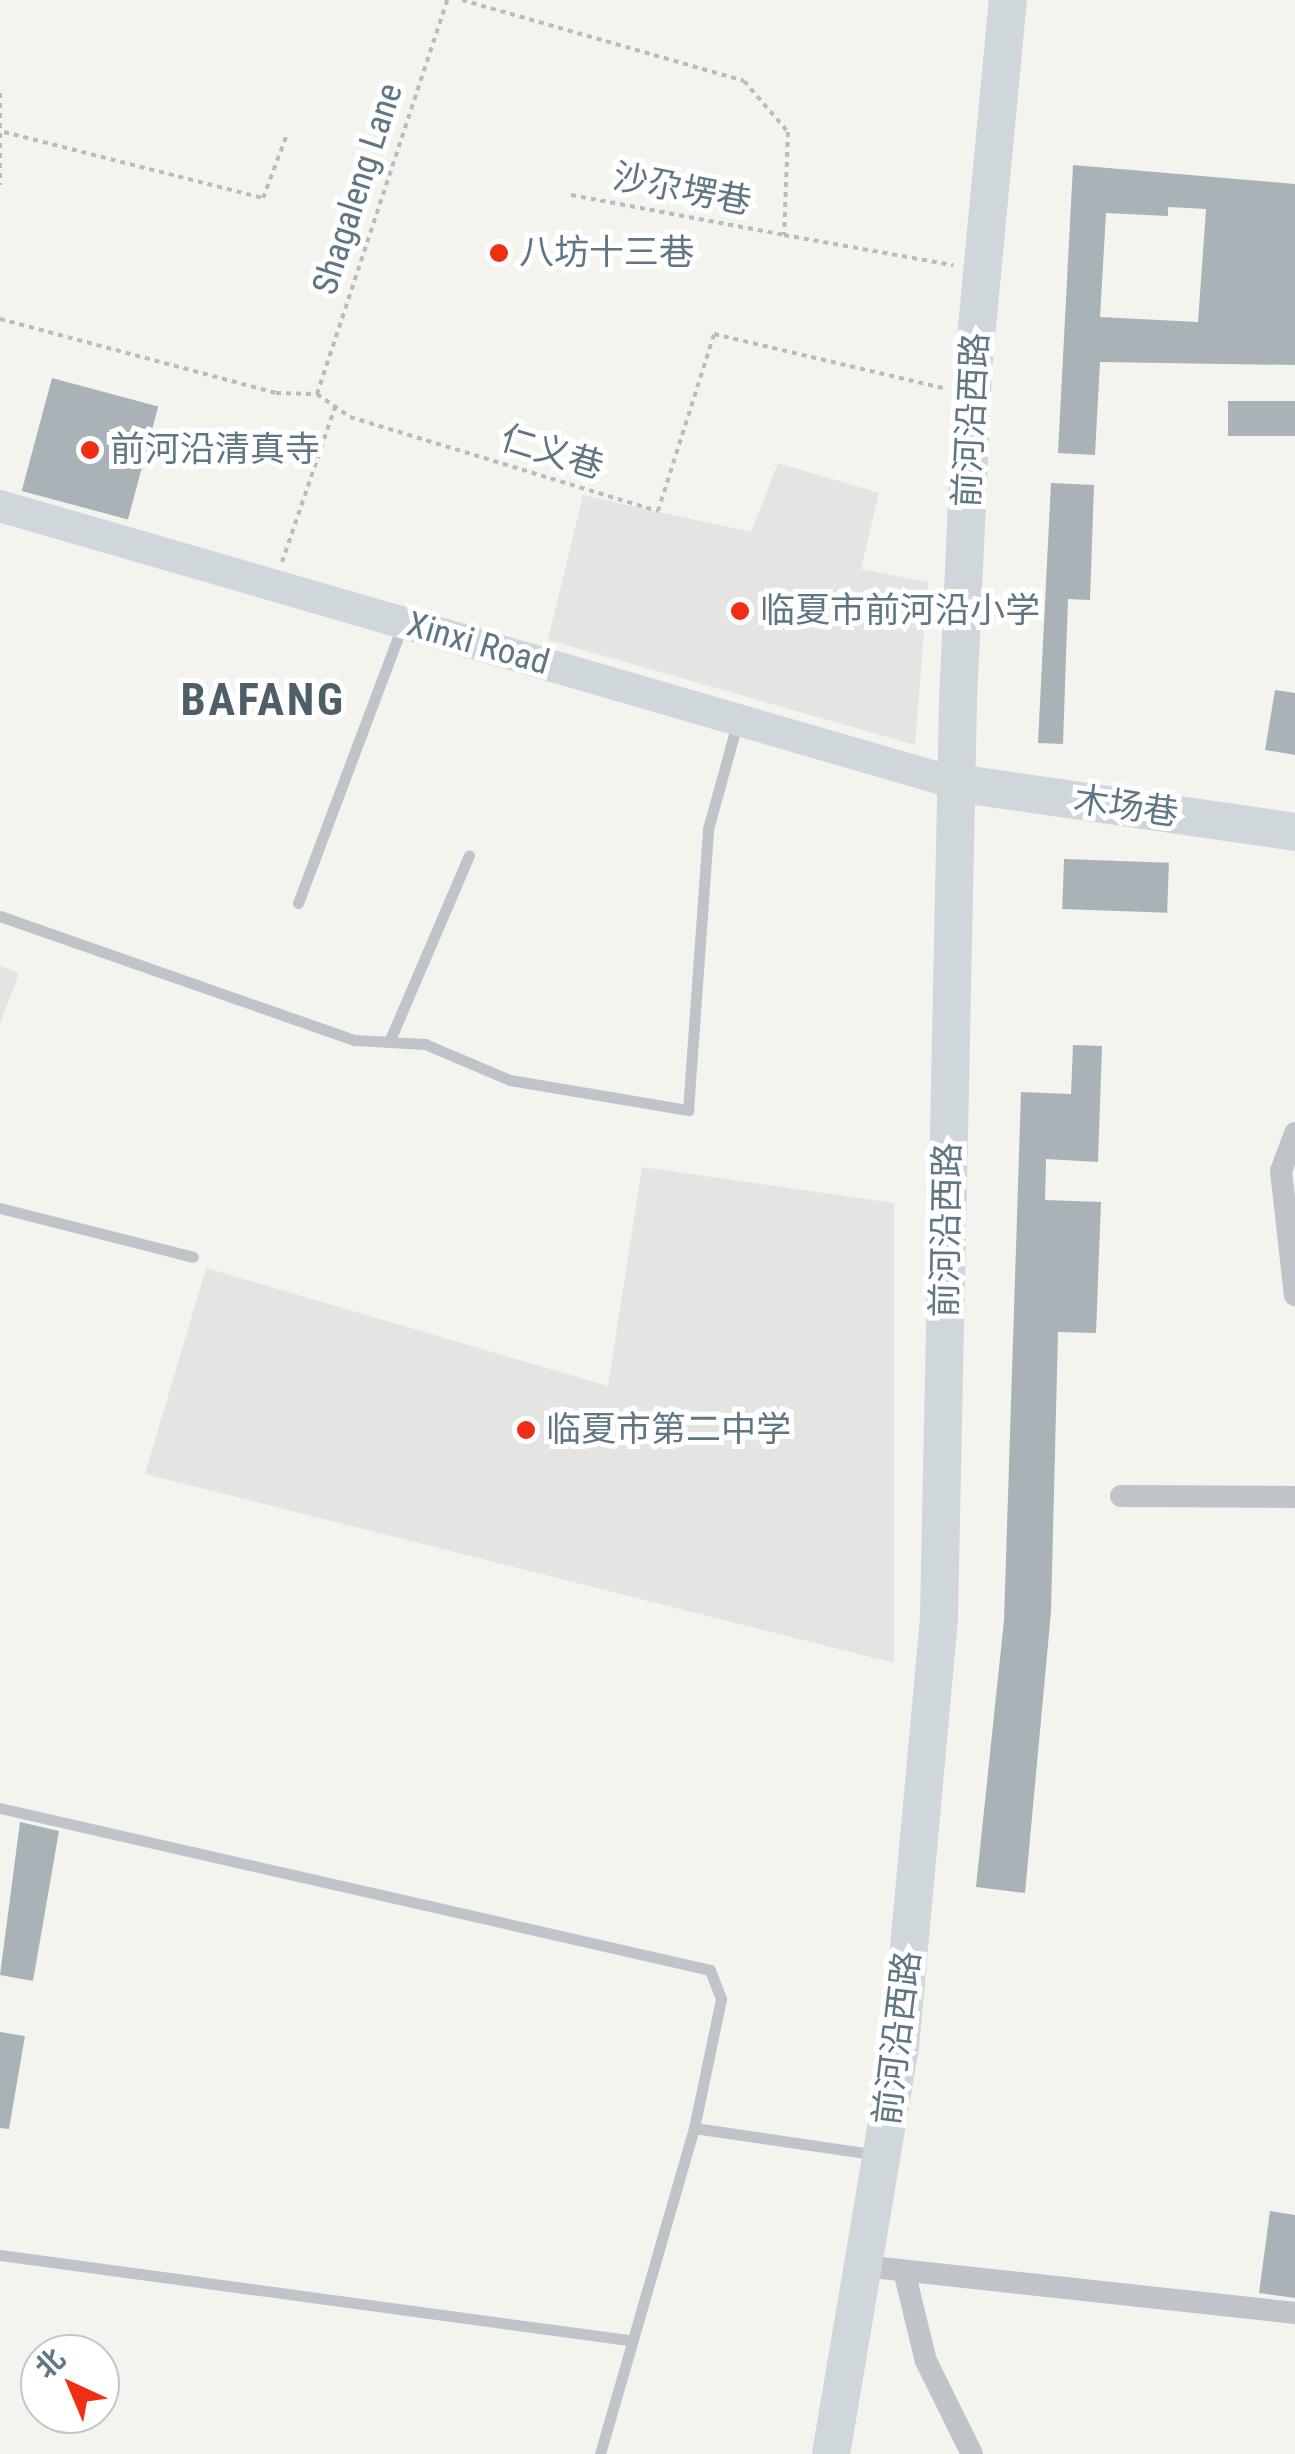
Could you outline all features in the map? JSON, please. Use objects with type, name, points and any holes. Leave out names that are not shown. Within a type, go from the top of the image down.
[{"type":"main road","name":"前河沿西路","points":[[831,2454],[882,2156],[939,1616],[956,783],[972,395],[1008,0]]},
{"type":"main road","name":"Xinxi Road","points":[[0,506],[956,783]]},
{"type":"main road","name":"木场巷","points":[[956,783],[1295,832]]},
{"type":"street","points":[[1295,1133],[1281,1171],[1295,1295]]},
{"type":"street","points":[[1121,1496],[1295,1496]]},
{"type":"street","points":[[863,2266],[1295,2314]]},
{"type":"street","points":[[904,2271],[926,2361],[972,2454]]},
{"type":"lane","points":[[298,903],[404,623]]},
{"type":"lane","points":[[0,916],[355,1040],[425,1044],[510,1080],[688,1110],[708,829],[738,720]]},
{"type":"lane","points":[[389,1042],[469,855]]},
{"type":"lane","points":[[0,1208],[194,1257]]},
{"type":"lane","points":[[0,1808],[701,1964],[717,1978],[720,1999],[694,2128],[628,2340],[600,2454]]},
{"type":"lane","points":[[694,2128],[882,2156]]},
{"type":"lane","points":[[0,2255],[628,2340]]},
{"type":"path","name":"Shagaleng Lane","points":[[318,394],[447,0]]},
{"type":"path","points":[[462,0],[744,80],[788,132],[784,235],[983,268]]},
{"type":"path","points":[[0,93],[4,132],[0,185]]},
{"type":"path","points":[[4,132],[264,198],[286,136]]},
{"type":"path","name":"沙尕塄巷","points":[[571,195],[784,235]]},
{"type":"path","points":[[0,318],[276,393],[318,394]]},
{"type":"path","name":"仁义巷","points":[[318,394],[335,407],[658,511],[714,334],[972,395]]},
{"type":"path","points":[[274,585],[335,407]]},
{"type":"shaded area","name":"临夏市前河沿小学","points":[[778,463],[879,493],[861,569],[928,582],[915,745],[548,640],[583,495],[751,532]]},
{"type":"shaded area","points":[[0,966],[19,973],[0,1024]]},
{"type":"shaded area","name":"临夏市第二中学","points":[[642,1167],[894,1203],[894,1663],[145,1474],[206,1268],[608,1386]]},
{"type":"building","points":[[1073,165],[1295,184],[1295,365],[1100,362],[1095,455],[1058,453]],"holes":[[[1168,207],[1206,209],[1198,322],[1100,317],[1106,213],[1168,216]]]},
{"type":"building","name":"前河沿清真寺","points":[[52,378],[158,406],[128,519],[22,491]]},
{"type":"building","points":[[1228,401],[1295,401],[1295,436],[1228,436]]},
{"type":"building","points":[[1051,483],[1094,485],[1090,600],[1068,599],[1063,744],[1038,743]]},
{"type":"building","points":[[1275,690],[1295,693],[1295,755],[1265,750]]},
{"type":"building","points":[[1064,859],[1169,863],[1167,913],[1062,909]]},
{"type":"building","points":[[1073,1045],[1102,1046],[1098,1162],[1046,1159],[1045,1200],[1101,1202],[1096,1333],[1058,1332],[1051,1612],[1025,1893],[976,1887],[1004,1620],[1021,1092],[1071,1094]]},
{"type":"building","points":[[20,1822],[59,1831],[33,1981],[0,1975]]},
{"type":"building","points":[[0,2032],[25,2036],[9,2129],[0,2128]]},
{"type":"building","points":[[1270,2211],[1295,2215],[1295,2298],[1259,2293]]},
{"type":"place","name":"八坊十三巷","points":[[499,253]]},
{"type":"place","name":"前河沿清真寺","points":[[90,450]]},
{"type":"place","name":"临夏市前河沿小学","points":[[740,611]]},
{"type":"place","name":"临夏市第二中学","points":[[526,1430]]},
{"type":"district","name":"BAFANG","points":[[263,700]]}]
